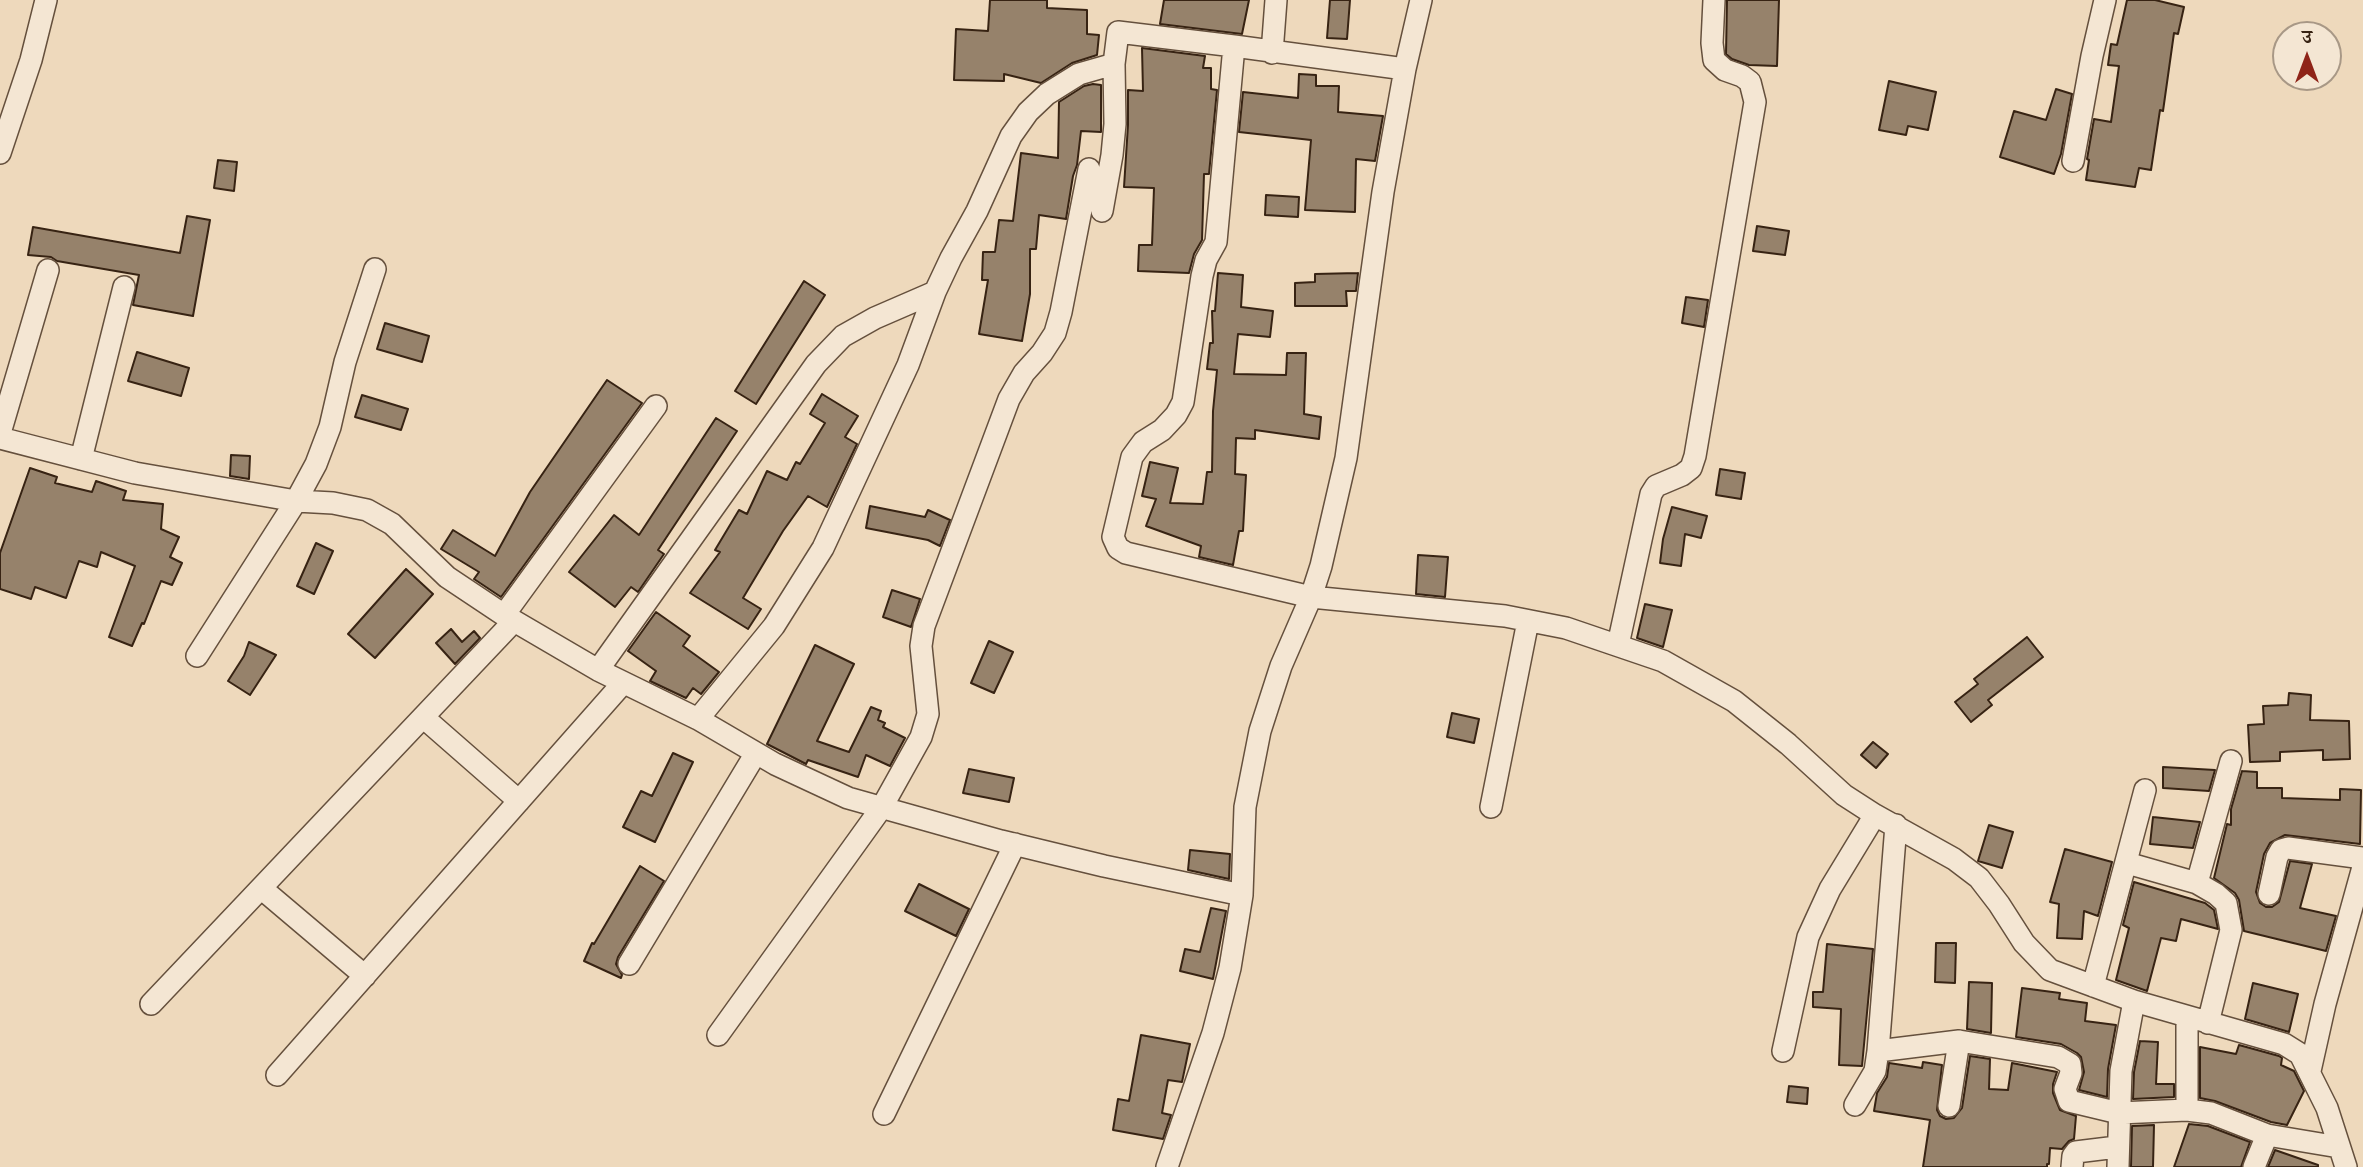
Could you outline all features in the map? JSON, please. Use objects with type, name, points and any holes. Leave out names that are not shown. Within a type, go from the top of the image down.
[{"type":"street","points":[[0,153],[31,60],[46,0]]},
{"type":"street","points":[[1272,53],[1276,0]]},
{"type":"street","points":[[1167,1167],[1213,1033],[1230,968],[1242,895],[1245,807],[1260,731],[1281,666],[1311,597],[1321,566],[1346,458],[1382,192],[1421,0]]},
{"type":"street","points":[[1618,645],[1651,494],[1657,486],[1691,468],[1695,456],[1755,102],[1750,82],[1726,70],[1714,60],[1714,0]]},
{"type":"street","points":[[2073,161],[2105,0]]},
{"type":"street","points":[[1102,211],[1115,124],[1114,64],[1118,32],[1405,69]]},
{"type":"street","points":[[1234,46],[1216,242],[1206,260],[1202,276],[1183,402],[1176,415],[1162,430],[1143,442],[1132,457],[1113,537],[1118,548],[1126,553],[1311,597],[1491,614],[1566,628],[1663,661],[1734,701],[1788,744],[1844,795],[1954,859],[1979,878],[2024,943],[2050,970],[2134,1001],[2284,1044],[2300,1054],[2327,1108],[2342,1157]]},
{"type":"street","points":[[698,719],[774,626],[823,548],[904,376],[935,292],[1005,147],[1028,112],[1047,94],[1079,74],[1114,64]]},
{"type":"street","points":[[718,1035],[882,807],[921,737],[928,713],[921,646],[924,626],[1009,399],[1024,373],[1042,354],[1055,333],[1062,312],[1088,169]]},
{"type":"street","points":[[197,656],[296,501],[316,464],[330,427],[345,362],[375,269]]},
{"type":"street","points":[[48,270],[0,436],[135,473],[296,501],[333,503],[367,510],[392,524],[447,577],[509,618],[622,684],[698,719],[775,764],[848,798],[1104,866],[1242,895]]},
{"type":"street","points":[[81,459],[124,287]]},
{"type":"street","points":[[598,670],[816,364],[843,336],[875,318],[935,292]]},
{"type":"street","points":[[151,1004],[423,717],[509,618],[656,406]]},
{"type":"street","points":[[1492,807],[1528,621]]},
{"type":"street","points":[[277,1075],[622,684]]},
{"type":"street","points":[[423,717],[519,801]]},
{"type":"street","points":[[629,964],[756,753]]},
{"type":"street","points":[[2197,883],[2231,761]]},
{"type":"street","points":[[2093,986],[2145,790]]},
{"type":"street","points":[[1783,1051],[1808,937],[1830,890],[1875,815]]},
{"type":"street","points":[[1855,1105],[1875,1071],[1878,1051],[1896,825]]},
{"type":"street","points":[[884,1114],[1015,844]]},
{"type":"street","points":[[2269,894],[2281,850],[2288,848],[2363,858]]},
{"type":"street","points":[[2127,863],[2197,883],[2216,894],[2226,904],[2231,930],[2208,1023]]},
{"type":"street","points":[[2310,1070],[2325,1004],[2363,867]]},
{"type":"street","points":[[261,888],[365,976]]},
{"type":"street","points":[[2072,1167],[2076,1152],[2117,1157],[2121,1071],[2134,1001]]},
{"type":"street","points":[[2187,1017],[2187,1110]]},
{"type":"street","points":[[1878,1051],[1959,1041],[2066,1060],[2070,1064],[2071,1073],[2065,1089],[2069,1101],[2119,1113],[2187,1110],[2211,1113],[2267,1135],[2342,1157]]},
{"type":"street","points":[[1949,1106],[1959,1041]]},
{"type":"street","points":[[2254,1167],[2267,1135]]},
{"type":"building","points":[[990,0],[1047,0],[1047,8],[1087,10],[1087,34],[1099,35],[1097,55],[1072,63],[1041,83],[1004,74],[1004,81],[954,80],[956,29],[988,31]]},
{"type":"building","points":[[1164,0],[1249,0],[1242,34],[1160,24]]},
{"type":"building","points":[[1330,0],[1350,0],[1347,39],[1327,38]]},
{"type":"building","points":[[1727,0],[1779,0],[1777,66],[1749,65],[1726,54]]},
{"type":"building","points":[[2127,0],[2155,0],[2184,7],[2178,34],[2174,33],[2151,170],[2139,168],[2135,187],[2086,180],[2094,119],[2111,122],[2119,66],[2108,65],[2111,44],[2117,45]]},
{"type":"building","points":[[1142,48],[1205,56],[1203,68],[1211,68],[1211,89],[1217,90],[1209,174],[1204,174],[1202,240],[1194,254],[1189,273],[1138,271],[1139,245],[1152,245],[1154,188],[1124,187],[1128,90],[1143,91]]},
{"type":"building","points":[[1299,74],[1316,75],[1316,86],[1339,86],[1338,112],[1383,116],[1375,161],[1356,159],[1355,212],[1305,210],[1311,140],[1239,132],[1243,92],[1298,98]]},
{"type":"building","points":[[1889,81],[1936,92],[1928,130],[1908,126],[1906,135],[1879,130]]},
{"type":"building","points":[[1101,85],[1101,132],[1081,131],[1066,219],[1039,215],[1036,249],[1030,249],[1030,294],[1022,341],[979,334],[988,280],[982,280],[983,252],[995,252],[999,220],[1013,221],[1021,153],[1058,158],[1059,102],[1084,86]]},
{"type":"building","points":[[2056,89],[2072,94],[2061,154],[2054,174],[2000,157],[2014,111],[2046,120]]},
{"type":"building","points":[[218,160],[237,162],[234,191],[214,188]]},
{"type":"building","points":[[1266,195],[1299,197],[1298,217],[1265,215]]},
{"type":"building","points":[[187,216],[210,220],[193,316],[133,305],[139,275],[57,261],[51,257],[28,255],[33,227],[180,253]]},
{"type":"building","points":[[1757,226],[1789,231],[1785,255],[1753,251]]},
{"type":"building","points":[[1218,273],[1243,275],[1241,307],[1273,311],[1270,337],[1238,334],[1234,374],[1286,375],[1287,353],[1306,353],[1304,414],[1321,417],[1319,439],[1255,430],[1255,439],[1236,438],[1235,474],[1246,475],[1243,531],[1239,531],[1233,565],[1199,557],[1201,546],[1146,526],[1156,499],[1142,496],[1150,462],[1178,468],[1170,503],[1203,504],[1207,472],[1212,472],[1217,370],[1207,369],[1210,343],[1213,343],[1212,311],[1215,311]]},
{"type":"building","points":[[1358,273],[1356,291],[1346,291],[1347,306],[1295,306],[1295,283],[1315,282],[1315,274]]},
{"type":"building","points":[[804,281],[825,295],[756,404],[735,391]]},
{"type":"building","points":[[1686,297],[1708,300],[1704,327],[1682,323]]},
{"type":"building","points":[[385,323],[429,336],[422,362],[377,349]]},
{"type":"building","points":[[137,352],[189,368],[181,396],[128,381]]},
{"type":"building","points":[[607,380],[642,403],[501,597],[474,579],[479,572],[441,549],[453,530],[495,556],[530,492]]},
{"type":"building","points":[[822,394],[858,416],[845,437],[857,444],[827,507],[808,496],[783,531],[743,598],[761,609],[748,629],[690,593],[720,552],[715,550],[739,510],[747,514],[767,471],[787,480],[796,462],[800,464],[825,423],[810,414]]},
{"type":"building","points":[[362,395],[408,409],[401,430],[355,417]]},
{"type":"building","points":[[716,418],[737,431],[658,550],[664,554],[638,592],[631,587],[615,607],[569,572],[614,515],[639,535]]},
{"type":"building","points":[[231,455],[250,456],[249,479],[230,476]]},
{"type":"building","points":[[30,468],[57,477],[55,483],[92,492],[96,481],[126,491],[123,500],[163,504],[161,529],[179,537],[170,557],[182,563],[172,585],[161,581],[132,646],[109,637],[135,566],[101,552],[97,567],[79,561],[66,598],[35,587],[31,599],[0,589],[0,553]]},
{"type":"building","points":[[1720,469],[1745,473],[1741,499],[1716,495]]},
{"type":"building","points":[[870,506],[925,517],[928,510],[950,520],[940,546],[928,540],[866,528]]},
{"type":"building","points":[[1672,507],[1707,516],[1701,538],[1685,534],[1681,566],[1660,563]]},
{"type":"building","points":[[316,543],[333,551],[314,594],[297,586]]},
{"type":"building","points":[[1418,555],[1448,557],[1445,597],[1416,594]]},
{"type":"building","points":[[406,569],[433,594],[375,658],[348,634]]},
{"type":"building","points":[[892,590],[920,599],[911,627],[883,617]]},
{"type":"building","points":[[1645,604],[1672,610],[1663,647],[1637,638]]},
{"type":"building","points":[[656,612],[690,636],[683,646],[719,672],[701,694],[693,688],[686,698],[650,681],[656,671],[628,651]]},
{"type":"building","points":[[451,629],[462,642],[474,631],[480,638],[455,664],[436,643]]},
{"type":"building","points":[[2027,637],[2043,657],[1988,700],[1992,705],[1971,722],[1955,702],[1978,684],[1974,679]]},
{"type":"building","points":[[989,641],[1013,652],[994,693],[971,683]]},
{"type":"building","points":[[249,642],[276,655],[250,695],[228,681],[244,656]]},
{"type":"building","points":[[815,645],[854,664],[817,741],[849,752],[871,707],[881,711],[878,720],[885,723],[883,727],[905,738],[890,766],[866,755],[858,777],[808,760],[806,764],[767,744]]},
{"type":"building","points":[[2289,693],[2311,695],[2310,720],[2349,721],[2350,759],[2323,760],[2323,750],[2280,752],[2280,761],[2250,762],[2248,725],[2264,724],[2263,706],[2288,705]]},
{"type":"building","points":[[1452,713],[1479,719],[1474,743],[1447,737]]},
{"type":"building","points":[[1873,742],[1888,754],[1876,768],[1861,755]]},
{"type":"building","points":[[673,753],[693,762],[655,842],[623,827],[641,791],[652,796]]},
{"type":"building","points":[[2163,767],[2215,770],[2209,791],[2163,788]]},
{"type":"building","points":[[969,769],[1014,778],[1009,802],[963,793]]},
{"type":"building","points":[[2242,771],[2257,772],[2257,788],[2282,788],[2282,798],[2340,800],[2340,789],[2361,790],[2360,844],[2285,835],[2270,843],[2264,854],[2256,892],[2260,903],[2266,907],[2272,907],[2279,902],[2290,861],[2312,864],[2300,908],[2336,916],[2326,951],[2244,931],[2239,900],[2235,893],[2214,878],[2227,824],[2231,825],[2231,809]]},
{"type":"building","points":[[2153,817],[2200,822],[2193,848],[2150,844]]},
{"type":"building","points":[[1989,825],[2013,832],[2002,868],[1978,861]]},
{"type":"building","points":[[2065,849],[2112,862],[2098,916],[2084,911],[2082,939],[2057,938],[2059,904],[2050,902]]},
{"type":"building","points":[[1190,850],[1230,854],[1229,879],[1188,870]]},
{"type":"building","points":[[640,866],[664,881],[618,957],[616,964],[621,978],[584,961],[592,943],[594,944]]},
{"type":"building","points":[[2134,882],[2205,903],[2214,910],[2218,929],[2181,919],[2176,941],[2161,938],[2147,991],[2116,980],[2129,928],[2123,925]]},
{"type":"building","points":[[919,884],[969,909],[956,936],[905,911]]},
{"type":"building","points":[[1211,908],[1226,911],[1213,979],[1180,971],[1185,949],[1200,952]]},
{"type":"building","points":[[1936,943],[1956,943],[1955,983],[1935,982]]},
{"type":"building","points":[[1827,944],[1873,949],[1862,1066],[1839,1065],[1841,1009],[1813,1007],[1813,992],[1823,992]]},
{"type":"building","points":[[1969,982],[1992,983],[1991,1033],[1967,1029]]},
{"type":"building","points":[[2253,983],[2298,994],[2289,1032],[2245,1019]]},
{"type":"building","points":[[2022,988],[2060,993],[2059,999],[2087,1003],[2085,1021],[2116,1025],[2108,1069],[2107,1097],[2079,1090],[2084,1072],[2081,1057],[2077,1053],[2061,1044],[2016,1037]]},
{"type":"building","points":[[1141,1035],[1190,1044],[1182,1082],[1168,1080],[1162,1113],[1171,1115],[1163,1139],[1113,1130],[1118,1099],[1129,1101]]},
{"type":"building","points":[[2140,1041],[2158,1042],[2156,1084],[2174,1084],[2174,1097],[2133,1099],[2134,1072]]},
{"type":"building","points":[[2239,1045],[2279,1056],[2282,1058],[2281,1065],[2294,1071],[2304,1091],[2287,1125],[2200,1098],[2200,1047],[2236,1054]]},
{"type":"building","points":[[1970,1056],[1990,1059],[1989,1089],[2008,1090],[2012,1063],[2057,1072],[2053,1093],[2060,1110],[2076,1116],[2074,1139],[2062,1149],[2050,1148],[2047,1167],[1923,1167],[1930,1120],[1874,1111],[1877,1093],[1887,1077],[1889,1063],[1922,1068],[1923,1062],[1942,1065],[1937,1110],[1940,1116],[1946,1119],[1954,1118],[1962,1108]]},
{"type":"building","points":[[1789,1086],[1808,1088],[1807,1104],[1787,1102]]},
{"type":"building","points":[[2189,1124],[2208,1126],[2250,1142],[2241,1167],[2174,1167]]},
{"type":"building","points":[[2154,1125],[2153,1167],[2131,1167],[2132,1126]]},
{"type":"building","points":[[2275,1150],[2318,1165],[2318,1167],[2268,1167]]}]
